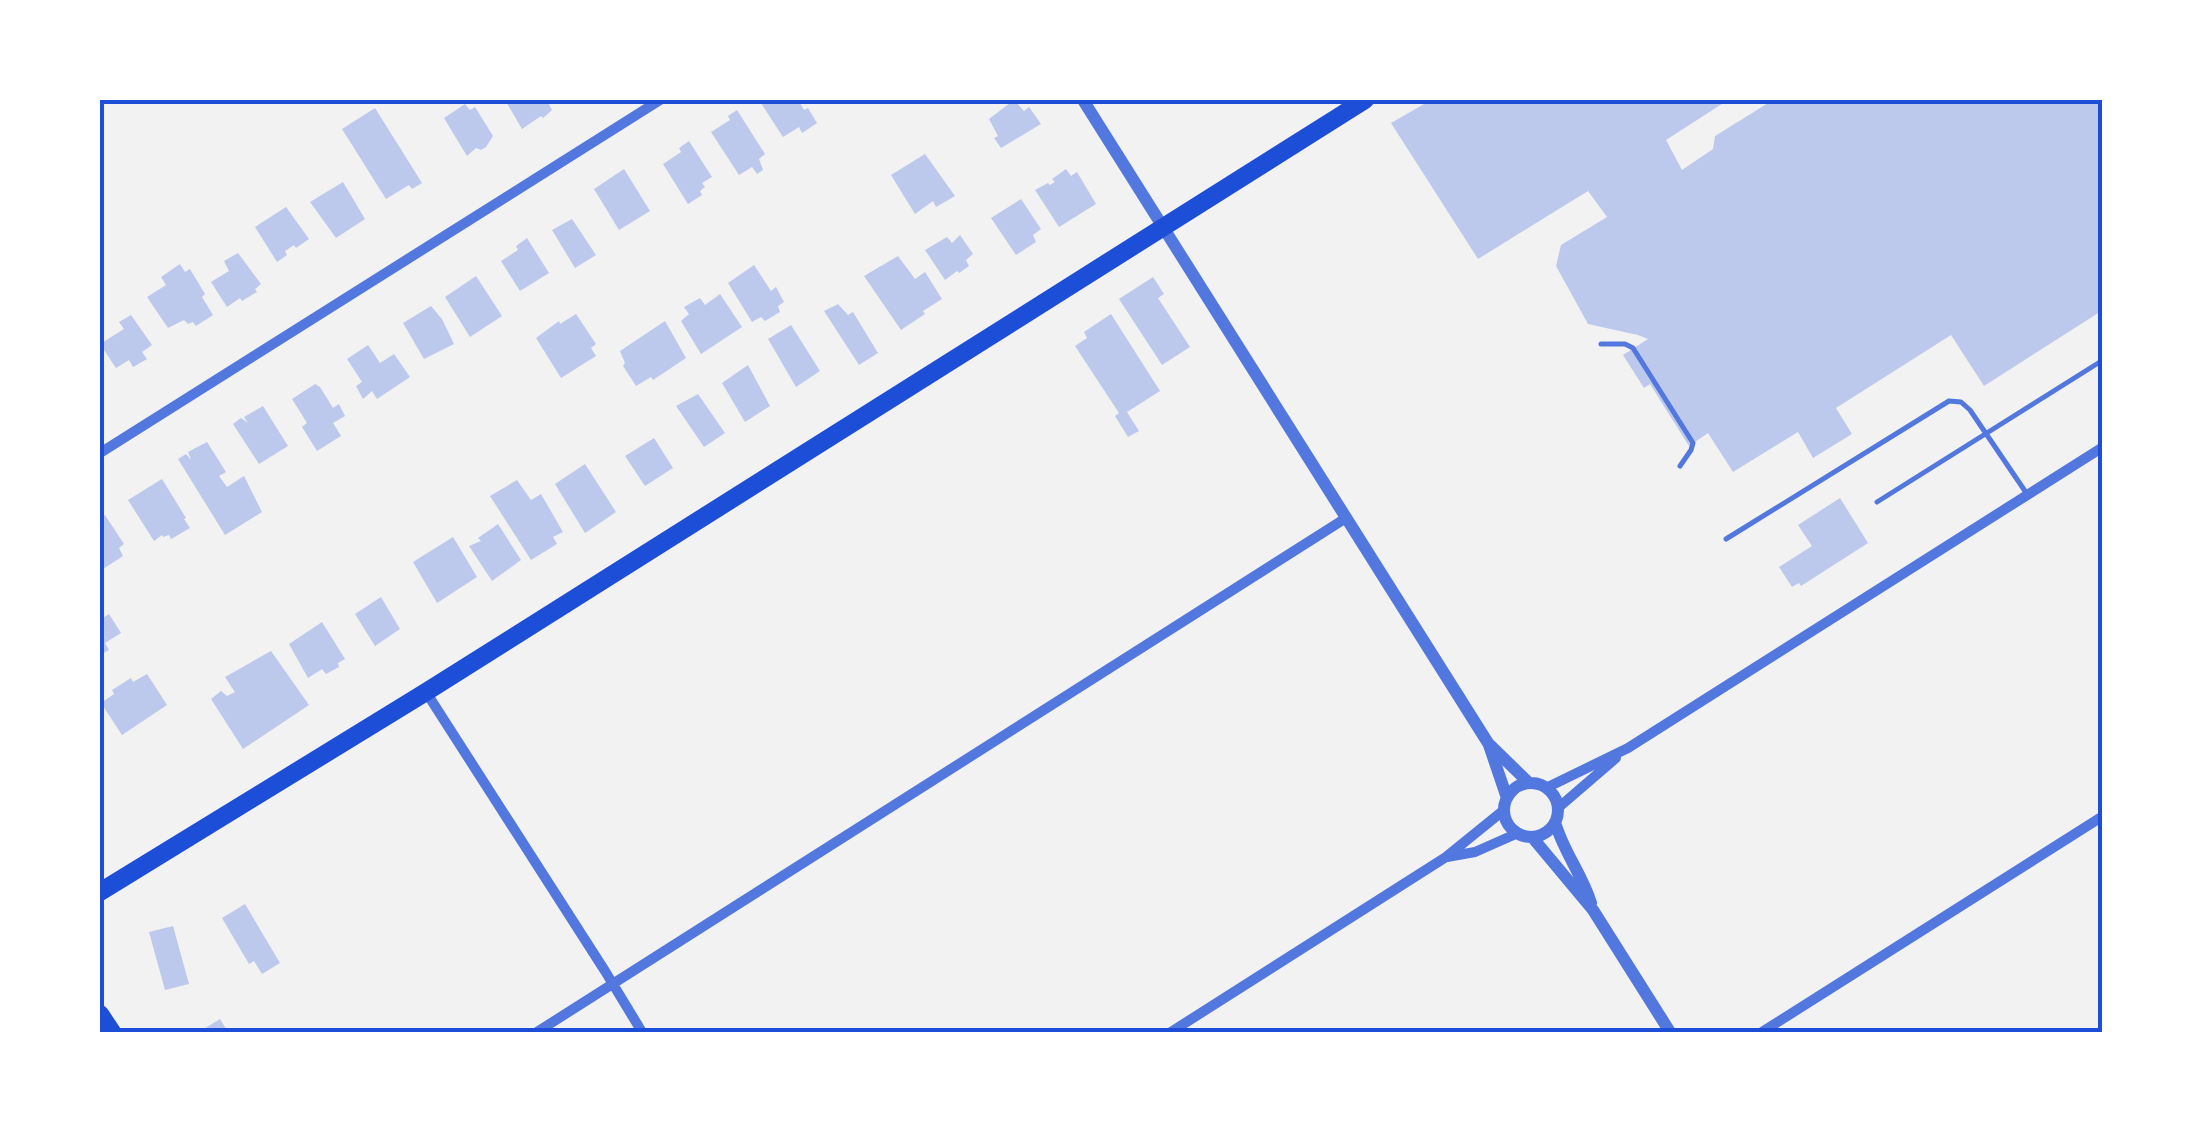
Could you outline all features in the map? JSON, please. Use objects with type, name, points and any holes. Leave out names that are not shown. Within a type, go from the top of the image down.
[{"type":"main road","points":[[100,892],[426,692],[1365,100]]},
{"type":"main road","points":[[100,1014],[112,1032]]},
{"type":"street","points":[[100,452],[660,100]]},
{"type":"street","points":[[1083,100],[1488,743],[1529,783],[1552,793],[1564,847],[1581,875],[1593,910]]},
{"type":"street","points":[[1546,788],[1628,748],[2103,447]]},
{"type":"street","points":[[537,1032],[1346,518]]},
{"type":"street","points":[[426,692],[642,1032]]},
{"type":"street","points":[[1488,743],[1508,824],[1525,835],[1593,910],[1670,1032]]},
{"type":"street","points":[[1446,857],[1546,833],[1556,815],[1628,748]]},
{"type":"street","points":[[1171,1032],[1446,857],[1506,804],[1520,785],[1529,783]]},
{"type":"street","points":[[1762,1032],[2103,816]]},
{"type":"lane","points":[[1601,344],[1633,348],[1693,443],[1680,466]]},
{"type":"lane","points":[[1877,502],[2103,360]]},
{"type":"lane","points":[[1726,538],[1949,401],[1961,402],[1970,410],[2027,494]]},
{"type":"building","points":[[505,100],[547,100],[552,110],[522,129]]},
{"type":"building","points":[[759,100],[798,100],[817,123],[802,133],[799,127],[783,137]]},
{"type":"building","points":[[1014,100],[1024,111],[1029,107],[1041,124],[1001,148],[989,119]]},
{"type":"building","points":[[1431,100],[1728,100],[1666,140],[1682,170],[1713,149],[1715,136],[1773,100],[2103,100],[2103,310],[1984,386],[1951,335],[1836,408],[1852,434],[1813,458],[1798,432],[1733,472],[1708,433],[1689,446],[1650,384],[1644,388],[1623,355],[1648,339],[1588,324],[1556,266],[1561,245],[1607,217],[1588,191],[1478,259],[1391,123]]},
{"type":"building","points":[[465,104],[470,110],[475,107],[493,136],[486,147],[476,148],[467,156],[444,118]]},
{"type":"building","points":[[375,108],[422,183],[412,189],[409,185],[386,199],[342,129]]},
{"type":"building","points":[[737,110],[765,154],[759,159],[763,170],[757,174],[752,167],[739,175],[711,132],[730,120],[728,116]]},
{"type":"building","points":[[689,141],[712,177],[702,183],[702,195],[688,204],[663,164]]},
{"type":"building","points":[[925,154],[955,196],[936,207],[933,201],[915,214],[891,175]]},
{"type":"building","points":[[624,169],[650,211],[619,230],[594,189]]},
{"type":"building","points":[[1066,169],[1071,176],[1077,172],[1096,204],[1059,227],[1035,190],[1055,182],[1052,179]]},
{"type":"building","points":[[343,182],[365,219],[336,238],[310,202]]},
{"type":"building","points":[[1021,199],[1041,229],[1033,235],[1036,242],[1016,255],[991,218]]},
{"type":"building","points":[[286,207],[309,239],[285,251],[287,255],[277,262],[255,227]]},
{"type":"building","points":[[572,219],[596,255],[575,268],[552,230]]},
{"type":"building","points":[[960,235],[973,254],[966,260],[969,266],[945,280],[925,250],[947,237],[952,243]]},
{"type":"building","points":[[527,238],[549,273],[520,291],[501,261],[518,250],[516,246]]},
{"type":"building","points":[[238,253],[261,284],[255,289],[257,292],[227,307],[211,282],[229,271],[224,261]]},
{"type":"building","points":[[898,256],[915,279],[925,272],[942,299],[901,330],[864,276]]},
{"type":"building","points":[[180,264],[185,272],[190,269],[213,315],[196,326],[184,320],[168,328],[147,297],[166,285],[161,277]]},
{"type":"building","points":[[754,265],[771,291],[776,287],[784,302],[778,306],[780,312],[765,321],[761,317],[752,322],[728,283]]},
{"type":"building","points":[[476,276],[502,316],[470,337],[445,297]]},
{"type":"building","points":[[1153,277],[1164,294],[1158,298],[1190,347],[1162,365],[1119,299]]},
{"type":"building","points":[[720,294],[742,327],[701,354],[681,321],[689,314],[684,307],[700,298],[705,305]]},
{"type":"building","points":[[838,304],[848,315],[853,312],[878,353],[859,365],[824,311]]},
{"type":"building","points":[[431,306],[454,344],[424,359],[403,323]]},
{"type":"building","points":[[576,314],[596,344],[591,348],[596,356],[561,378],[536,338]]},
{"type":"building","points":[[1111,314],[1160,391],[1127,412],[1139,431],[1128,437],[1115,416],[1119,413],[1075,346],[1087,338],[1084,332]]},
{"type":"building","points":[[131,315],[152,345],[142,352],[147,359],[133,367],[129,360],[116,368],[100,344],[124,329],[119,322]]},
{"type":"building","points":[[665,321],[686,358],[653,380],[651,377],[636,386],[623,366],[620,351]]},
{"type":"building","points":[[791,325],[820,371],[796,387],[768,339]]},
{"type":"building","points":[[368,345],[380,363],[394,354],[410,377],[377,399],[372,391],[363,399],[356,386],[362,382],[347,359]]},
{"type":"building","points":[[748,365],[770,406],[745,422],[722,383]]},
{"type":"building","points":[[315,384],[333,408],[339,404],[345,416],[333,423],[341,436],[317,451],[302,427],[307,423],[292,399]]},
{"type":"building","points":[[698,394],[725,433],[704,447],[676,406]]},
{"type":"building","points":[[263,406],[288,446],[259,464],[233,424],[241,418],[248,423],[244,417]]},
{"type":"building","points":[[654,438],[673,468],[645,486],[625,456]]},
{"type":"building","points":[[207,442],[226,472],[219,476],[227,487],[244,476],[262,512],[225,535],[178,459],[186,454],[191,460],[188,452]]},
{"type":"building","points":[[585,464],[616,512],[585,533],[555,484]]},
{"type":"building","points":[[162,479],[190,528],[171,539],[162,535],[154,541],[128,500]]},
{"type":"building","points":[[517,480],[531,500],[541,494],[563,532],[553,537],[557,544],[531,560],[490,496]]},
{"type":"building","points":[[1840,498],[1868,543],[1801,586],[1799,583],[1792,587],[1779,567],[1812,546],[1798,525]]},
{"type":"building","points":[[105,515],[124,544],[119,548],[123,556],[100,571],[100,519]]},
{"type":"building","points":[[498,524],[521,560],[492,581],[469,546],[481,541],[478,538]]},
{"type":"building","points":[[453,537],[477,577],[437,603],[413,562]]},
{"type":"building","points":[[381,597],[400,629],[375,646],[355,614]]},
{"type":"building","points":[[109,614],[121,633],[105,643],[109,650],[100,655],[100,620]]},
{"type":"building","points":[[322,622],[345,659],[326,674],[322,669],[308,678],[289,644]]},
{"type":"building","points":[[271,651],[309,705],[243,749],[211,699],[221,691],[227,696],[235,692],[225,677]]},
{"type":"building","points":[[147,674],[167,705],[122,735],[101,703],[131,678],[133,682]]},
{"type":"building","points":[[245,904],[280,963],[262,974],[254,961],[249,964],[222,918]]},
{"type":"building","points":[[173,926],[189,984],[165,990],[149,932]]},
{"type":"building","points":[[220,1019],[228,1032],[199,1032]]}]
